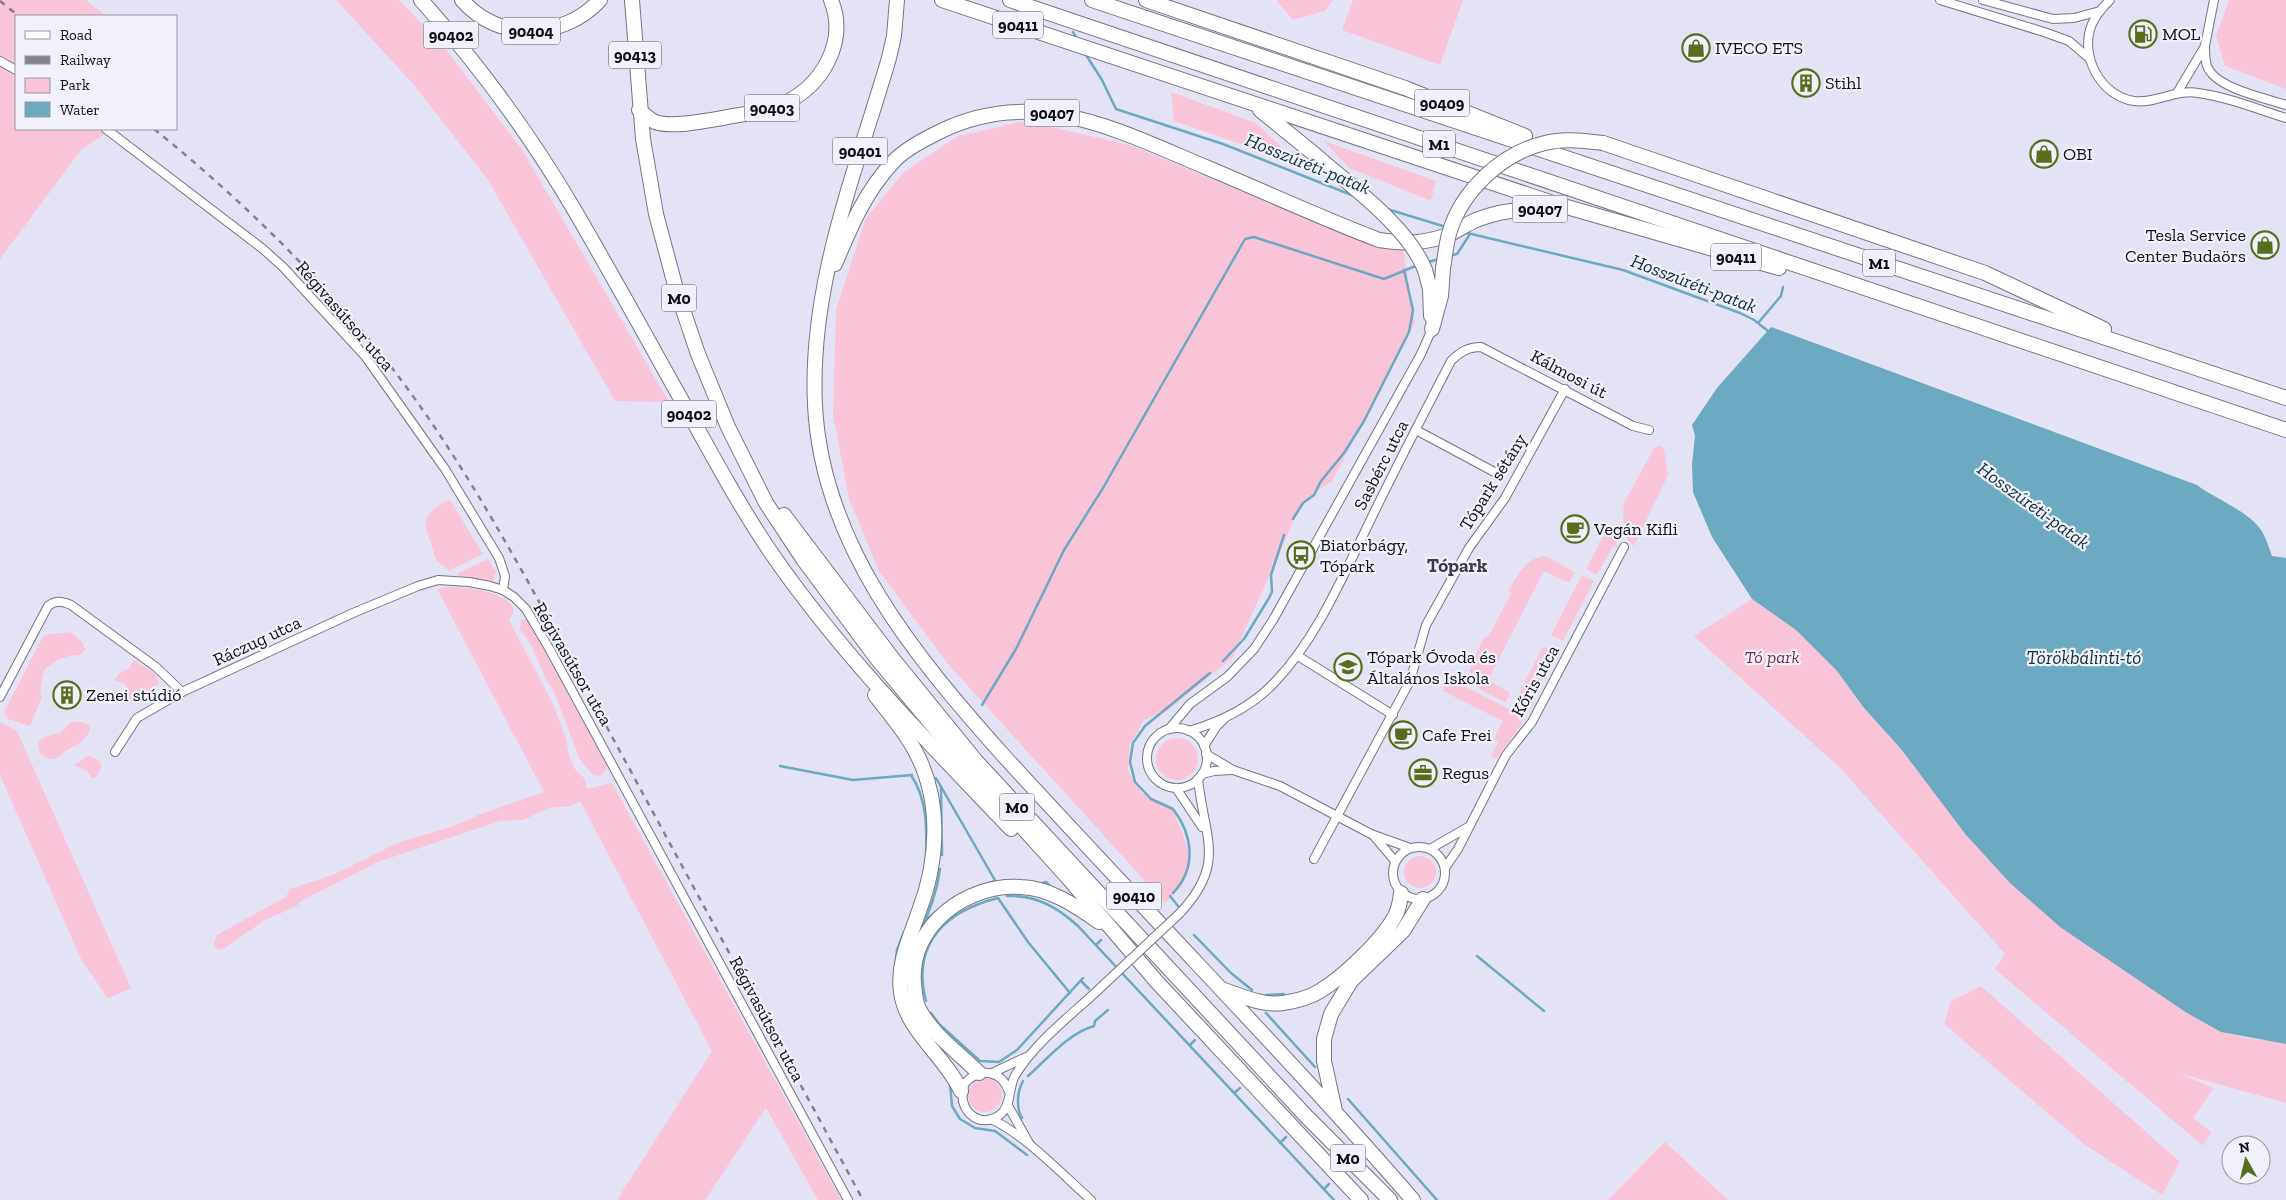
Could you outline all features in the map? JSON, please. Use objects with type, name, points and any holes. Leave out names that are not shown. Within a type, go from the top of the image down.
[{"type":"highway","name":"90402","points":[[421,0],[481,71],[536,148],[574,209],[726,481],[767,546],[821,621],[861,668],[1065,885],[1101,916]]},
{"type":"highway","name":"90404","points":[[462,0],[477,14],[490,22],[515,31],[527,31],[543,30],[569,22],[587,12],[600,0]]},
{"type":"highway","name":"90413","points":[[632,0],[639,110]]},
{"type":"highway","name":"90403","points":[[639,110],[655,122],[668,124],[760,111],[796,97],[808,89],[820,75],[834,47],[836,21],[831,0]]},
{"type":"highway","name":"90411","points":[[942,0],[1605,219],[1757,263],[1868,290]]},
{"type":"highway","name":"M1","points":[[1010,0],[2286,430]]},
{"type":"highway","name":"M1","points":[[1092,0],[2286,398]]},
{"type":"highway","name":"90409","points":[[1146,0],[1405,88],[1553,147],[1592,166]]},
{"type":"highway","name":"90401","points":[[897,4],[889,58],[838,223],[822,294],[814,377],[819,441],[834,506],[867,578],[899,628]]},
{"type":"highway","points":[[1249,102],[1313,153],[1373,206],[1413,246],[1425,270],[1430,289],[1432,329]]},
{"type":"highway","name":"M0","points":[[639,110],[656,214],[681,306],[698,354],[728,427],[766,503],[803,559],[878,660],[958,756],[1101,916],[1157,982],[1361,1200]]},
{"type":"highway","name":"90407","points":[[822,294],[861,205],[895,160],[918,143],[952,126],[985,115],[1002,112],[1042,111],[1105,125],[1379,240],[1414,243],[1436,239],[1475,221],[1526,209],[1544,209],[1605,219]]},
{"type":"highway","points":[[1432,329],[1441,296],[1443,268],[1449,234],[1465,199],[1484,177],[1508,158],[1525,149],[1547,142],[1575,140],[1603,143],[1824,220],[1985,273],[2166,357]]},
{"type":"highway","name":"M0","points":[[753,474],[893,659],[976,761],[1307,1117],[1390,1200]]},
{"type":"highway","name":"90410","points":[[899,628],[969,717],[1335,1111],[1413,1200]]},
{"type":"highway","points":[[861,668],[870,687],[913,748],[928,781],[935,826],[934,854],[924,898],[904,953],[901,992],[907,1011],[918,1030],[938,1053],[961,1091]]},
{"type":"highway","points":[[985,1073],[926,1020],[918,1007],[913,972],[917,950],[930,926],[943,913],[985,890],[1022,887],[1048,892],[1078,907],[1118,936]]},
{"type":"highway","points":[[1220,989],[1247,998],[1281,1004],[1296,1001],[1320,991],[1379,938],[1394,919],[1400,906],[1401,893]]},
{"type":"highway","points":[[1335,1111],[1324,1061],[1324,1039],[1331,1014],[1351,981],[1403,931],[1422,899]]},
{"type":"street","points":[[1940,0],[2052,35],[2069,42],[2089,58]]},
{"type":"street","points":[[1983,0],[2052,19],[2074,18],[2100,11]]},
{"type":"street","points":[[2110,0],[2091,25],[2089,58],[2094,72],[2103,84],[2118,95],[2132,101],[2148,102],[2177,93],[2195,92],[2212,95],[2286,118]]},
{"type":"street","points":[[2214,0],[2205,46],[2206,65],[2214,76],[2229,86],[2286,105]]},
{"type":"street","points":[[2177,93],[2205,46]]},
{"type":"street","points":[[0,61],[15,69]]},
{"type":"street","name":"Régivasútsor utca","points":[[107,130],[263,249],[283,267],[346,333],[402,407],[471,510],[504,570],[505,581],[503,590],[523,605],[550,650],[848,1200]]},
{"type":"street","points":[[1233,770],[1214,771],[1200,777],[1192,784],[1176,788],[1158,782],[1148,766],[1149,747],[1154,739],[1170,729],[1190,704],[1214,688],[1242,662],[1273,620],[1421,354],[1432,329]]},
{"type":"street","name":"Kálmosi út","points":[[1474,347],[1481,347],[1504,357],[1633,426],[1650,430]]},
{"type":"street","name":"Sasbérc utca","points":[[1205,750],[1216,727],[1228,716],[1262,694],[1298,656],[1330,601],[1451,361],[1458,354],[1474,347]]},
{"type":"street","name":"Tópark sétány","points":[[1314,859],[1410,681],[1426,625],[1469,548],[1505,498],[1565,389]]},
{"type":"street","points":[[1416,430],[1500,475]]},
{"type":"street","name":"Kőris utca","points":[[1445,868],[1458,849],[1506,755],[1532,722],[1624,547]]},
{"type":"street","name":"Ráczug utca","points":[[115,752],[137,718],[182,692],[354,613],[428,582],[450,580],[503,590]]},
{"type":"street","points":[[0,697],[48,606],[60,602],[71,606],[160,671],[182,692]]},
{"type":"street","points":[[1298,656],[1393,715]]},
{"type":"street","name":"Sasbérc utca","points":[[1189,731],[1228,716]]},
{"type":"street","points":[[991,1119],[1001,1113],[1007,1104],[1008,1092],[1015,1075],[1028,1056],[1180,913],[1201,888],[1209,869],[1210,856],[1205,831],[1200,777],[1206,761],[1205,750],[1200,740],[1189,731],[1170,729]]},
{"type":"street","points":[[1205,750],[1233,770],[1280,786],[1371,834],[1410,848],[1424,847],[1430,849],[1437,854],[1445,868],[1442,886],[1434,895],[1422,899],[1411,898],[1401,893],[1392,876],[1395,861],[1410,848]]},
{"type":"street","points":[[1176,788],[1205,831]]},
{"type":"street","points":[[1430,849],[1468,827]]},
{"type":"street","points":[[1371,834],[1395,861]]},
{"type":"street","points":[[1028,1056],[965,1083],[961,1091],[961,1098],[966,1110],[977,1118],[991,1119],[1000,1123],[1030,1145],[1091,1200]]},
{"type":"street","points":[[985,1073],[1003,1080],[1008,1092]]},
{"type":"street","points":[[1007,1104],[1030,1145]]},
{"type":"green space","points":[[0,0],[86,0],[105,15],[15,15],[15,130],[111,130],[81,150],[0,259]]},
{"type":"green space","points":[[336,0],[399,0],[441,43],[523,151],[669,402],[615,401],[488,180],[414,85]]},
{"type":"green space","points":[[1276,0],[1333,0],[1325,11],[1293,20]]},
{"type":"green space","points":[[1353,0],[1463,0],[1440,65],[1342,30]]},
{"type":"green space","points":[[2229,0],[2286,0],[2286,89],[2225,66],[2216,36]]},
{"type":"green space","points":[[1171,92],[1256,123],[1299,164],[1174,121]]},
{"type":"green space","points":[[1025,121],[1130,145],[1360,241],[1403,250],[1415,323],[1332,481],[1302,502],[1233,657],[1167,711],[1144,720],[1130,745],[1128,771],[1142,794],[1171,806],[1187,846],[1189,868],[1185,879],[1177,891],[1165,903],[947,663],[879,571],[849,499],[833,414],[836,310],[866,218],[904,172],[958,136]]},
{"type":"green space","points":[[1324,141],[1436,181],[1431,201],[1349,168]]},
{"type":"green space","points":[[1660,446],[1664,449],[1668,475],[1634,546],[1627,539],[1623,517],[1624,503],[1654,448]]},
{"type":"green space","points":[[450,500],[483,554],[449,571],[436,560],[425,525],[428,516],[434,509]]},
{"type":"green space","points":[[1607,529],[1613,532],[1618,548],[1613,546],[1597,575],[1586,569]]},
{"type":"green space","points":[[1545,556],[1575,572],[1569,583],[1544,571],[1488,680],[1510,693],[1506,703],[1471,684],[1468,679],[1469,674],[1482,641],[1485,636],[1488,637],[1511,594],[1508,591],[1515,579],[1532,560]]},
{"type":"green space","points":[[488,559],[496,572],[493,582],[459,577],[458,573]]},
{"type":"green space","points":[[1582,575],[1594,581],[1563,641],[1551,635]]},
{"type":"green space","points":[[447,587],[475,589],[486,592],[505,599],[511,605],[514,612],[509,619],[552,702],[566,738],[574,768],[584,778],[587,789],[612,783],[841,1200],[818,1200],[766,1108],[705,1200],[617,1200],[712,1051],[580,801],[572,806],[548,808],[523,820],[500,821],[378,862],[303,900],[295,907],[265,920],[223,949],[218,950],[214,944],[217,935],[286,897],[290,889],[333,875],[397,843],[454,826],[478,815],[544,792],[437,589]]},
{"type":"green space","name":"Tó park","points":[[1752,599],[1796,630],[1837,671],[1864,708],[1901,749],[1966,835],[2010,883],[2187,1013],[2221,1032],[2251,1039],[2286,1042],[2286,1103],[2178,1073],[2214,1088],[2193,1118],[2211,1132],[2203,1146],[1995,969],[2005,954],[1840,768],[1694,636]]},
{"type":"green space","points":[[527,619],[607,766],[607,769],[601,776],[593,775],[580,760],[554,692],[531,645],[520,629],[521,620]]},
{"type":"green space","points":[[71,632],[83,643],[85,650],[80,655],[61,659],[44,670],[40,692],[42,697],[30,726],[8,719],[4,712],[44,635]]},
{"type":"green space","points":[[1543,647],[1557,652],[1528,706],[1516,699]]},
{"type":"green space","points":[[134,660],[155,674],[159,683],[138,704],[130,700],[126,685],[115,680],[118,674],[129,668]]},
{"type":"green space","points":[[1453,680],[1522,716],[1522,724],[1496,759],[1491,757],[1498,742],[1494,738],[1503,721],[1443,691],[1445,684]]},
{"type":"green space","points":[[0,722],[17,731],[131,988],[108,999],[81,959],[0,775]]},
{"type":"green space","points":[[71,722],[82,722],[89,725],[90,730],[84,739],[56,758],[50,759],[40,754],[38,742],[44,737],[60,733]]},
{"type":"green space","points":[[1181,738],[1189,741],[1195,747],[1198,759],[1195,771],[1189,777],[1173,780],[1165,777],[1159,771],[1156,755],[1159,747],[1165,741]]},
{"type":"green space","points":[[88,756],[100,762],[102,767],[97,776],[92,778],[87,771],[74,765]]},
{"type":"green space","points":[[1420,856],[1431,861],[1436,872],[1431,883],[1420,888],[1409,883],[1404,872],[1409,861]]},
{"type":"green space","points":[[1981,986],[2180,1162],[2162,1195],[2084,1144],[1944,1024],[1951,1001]]},
{"type":"green space","points":[[985,1078],[997,1083],[1002,1095],[997,1107],[985,1112],[973,1107],[968,1095],[973,1083]]},
{"type":"green space","points":[[1665,1142],[1728,1200],[1608,1200]]},
{"type":"water","name":"Törökbálinti-tó","points":[[1771,327],[2197,485],[2248,516],[2263,533],[2272,556],[2286,558],[2286,1044],[2221,1032],[2187,1013],[2060,927],[2010,883],[1966,835],[1901,749],[1864,708],[1837,671],[1796,630],[1752,599],[1712,537],[1693,492],[1692,464],[1695,436],[1692,425],[1717,388]]},
{"type":"waterway","name":"Hosszúréti-patak","points":[[1073,32],[1077,39]]},
{"type":"waterway","name":"Hosszúréti-patak","points":[[1086,55],[1102,80],[1116,109],[1223,144],[1354,196]]},
{"type":"waterway","name":"Hosszúréti-patak","points":[[1387,209],[1446,227]]},
{"type":"waterway","name":"Hosszúréti-patak","points":[[1463,232],[1623,270],[1740,313],[1754,320],[1768,331]]},
{"type":"waterway","points":[[1449,256],[1457,254],[1470,234]]},
{"type":"waterway","points":[[982,705],[1016,649],[1064,550],[1103,488],[1245,239],[1254,237],[1384,279],[1418,265]]},
{"type":"waterway","points":[[1428,262],[1439,259]]},
{"type":"waterway","points":[[1293,519],[1303,503],[1314,495],[1321,481],[1344,453],[1364,421],[1409,332],[1413,310],[1404,270]]},
{"type":"waterway","points":[[1759,322],[1781,296],[1783,287]]},
{"type":"waterway","points":[[1223,661],[1244,639],[1272,592],[1271,575],[1284,535]]},
{"type":"waterway","points":[[1173,893],[1186,873],[1190,851],[1188,840],[1180,819],[1173,809],[1151,799],[1135,782],[1130,762],[1133,743],[1145,726],[1210,673]]},
{"type":"waterway","points":[[780,766],[853,780],[912,775]]},
{"type":"waterway","points":[[911,775],[923,803],[926,824],[926,855]]},
{"type":"waterway","points":[[936,778],[996,882]]},
{"type":"waterway","points":[[941,787],[942,855]]},
{"type":"waterway","points":[[918,935],[932,903],[940,869]]},
{"type":"waterway","points":[[981,886],[995,881]]},
{"type":"waterway","points":[[1040,884],[1046,882],[1050,886]]},
{"type":"waterway","points":[[1007,896],[1037,900],[1062,913],[1078,926],[1334,1200]]},
{"type":"waterway","points":[[1170,896],[1178,906]]},
{"type":"waterway","points":[[928,918],[955,897]]},
{"type":"waterway","points":[[926,1001],[923,980],[924,962],[928,946],[937,933],[948,921],[963,911],[998,898],[1028,942],[1070,993]]},
{"type":"waterway","points":[[894,978],[897,950],[904,932]]},
{"type":"waterway","points":[[1194,935],[1231,973],[1252,990]]},
{"type":"waterway","points":[[1096,945],[1101,940]]},
{"type":"waterway","points":[[1477,956],[1544,1011]]},
{"type":"waterway","points":[[931,1013],[939,1024],[980,1061],[999,1062],[1017,1050],[1083,978]]},
{"type":"waterway","points":[[1081,981],[1089,989]]},
{"type":"waterway","points":[[1266,995],[1284,994]]},
{"type":"waterway","points":[[1028,1076],[1067,1040],[1094,1026],[1095,1021],[1108,1010]]},
{"type":"waterway","points":[[1266,1013],[1315,1067]]},
{"type":"waterway","points":[[1190,1045],[1195,1040]]},
{"type":"waterway","points":[[1022,1118],[1018,1100],[1019,1090],[1023,1081]]},
{"type":"waterway","points":[[950,1084],[952,1106],[960,1119],[975,1128],[995,1131],[1027,1155]]},
{"type":"waterway","points":[[1234,1093],[1240,1088]]},
{"type":"waterway","points":[[1348,1099],[1437,1200]]},
{"type":"waterway","points":[[1280,1143],[1286,1137]]},
{"type":"waterway","points":[[1324,1189],[1329,1184]]},
{"type":"railway","points":[[0,1],[18,15]]},
{"type":"railway","points":[[155,130],[243,206],[299,261],[377,349],[440,435],[478,495],[531,587],[863,1200]]},
{"type":"place","name":"MOL","points":[[2143,34]]},
{"type":"place","name":"IVECO ETS","points":[[1696,48]]},
{"type":"place","name":"Stihl","points":[[1806,83]]},
{"type":"place","name":"OBI","points":[[2044,154]]},
{"type":"place","name":"Tesla Service Center Budaörs","points":[[2265,245]]},
{"type":"place","name":"Vegán Kifli","points":[[1575,529]]},
{"type":"place","name":"Biatorbágy, Tópark","points":[[1301,555]]},
{"type":"place","name":"Tópark Óvoda és Általános Iskola","points":[[1348,667]]},
{"type":"place","name":"Zenei stúdió","points":[[67,695]]},
{"type":"place","name":"Cafe Frei","points":[[1403,735]]},
{"type":"place","name":"Regus","points":[[1423,773]]},
{"type":"district","name":"Tópark","points":[[1457,565]]}]
